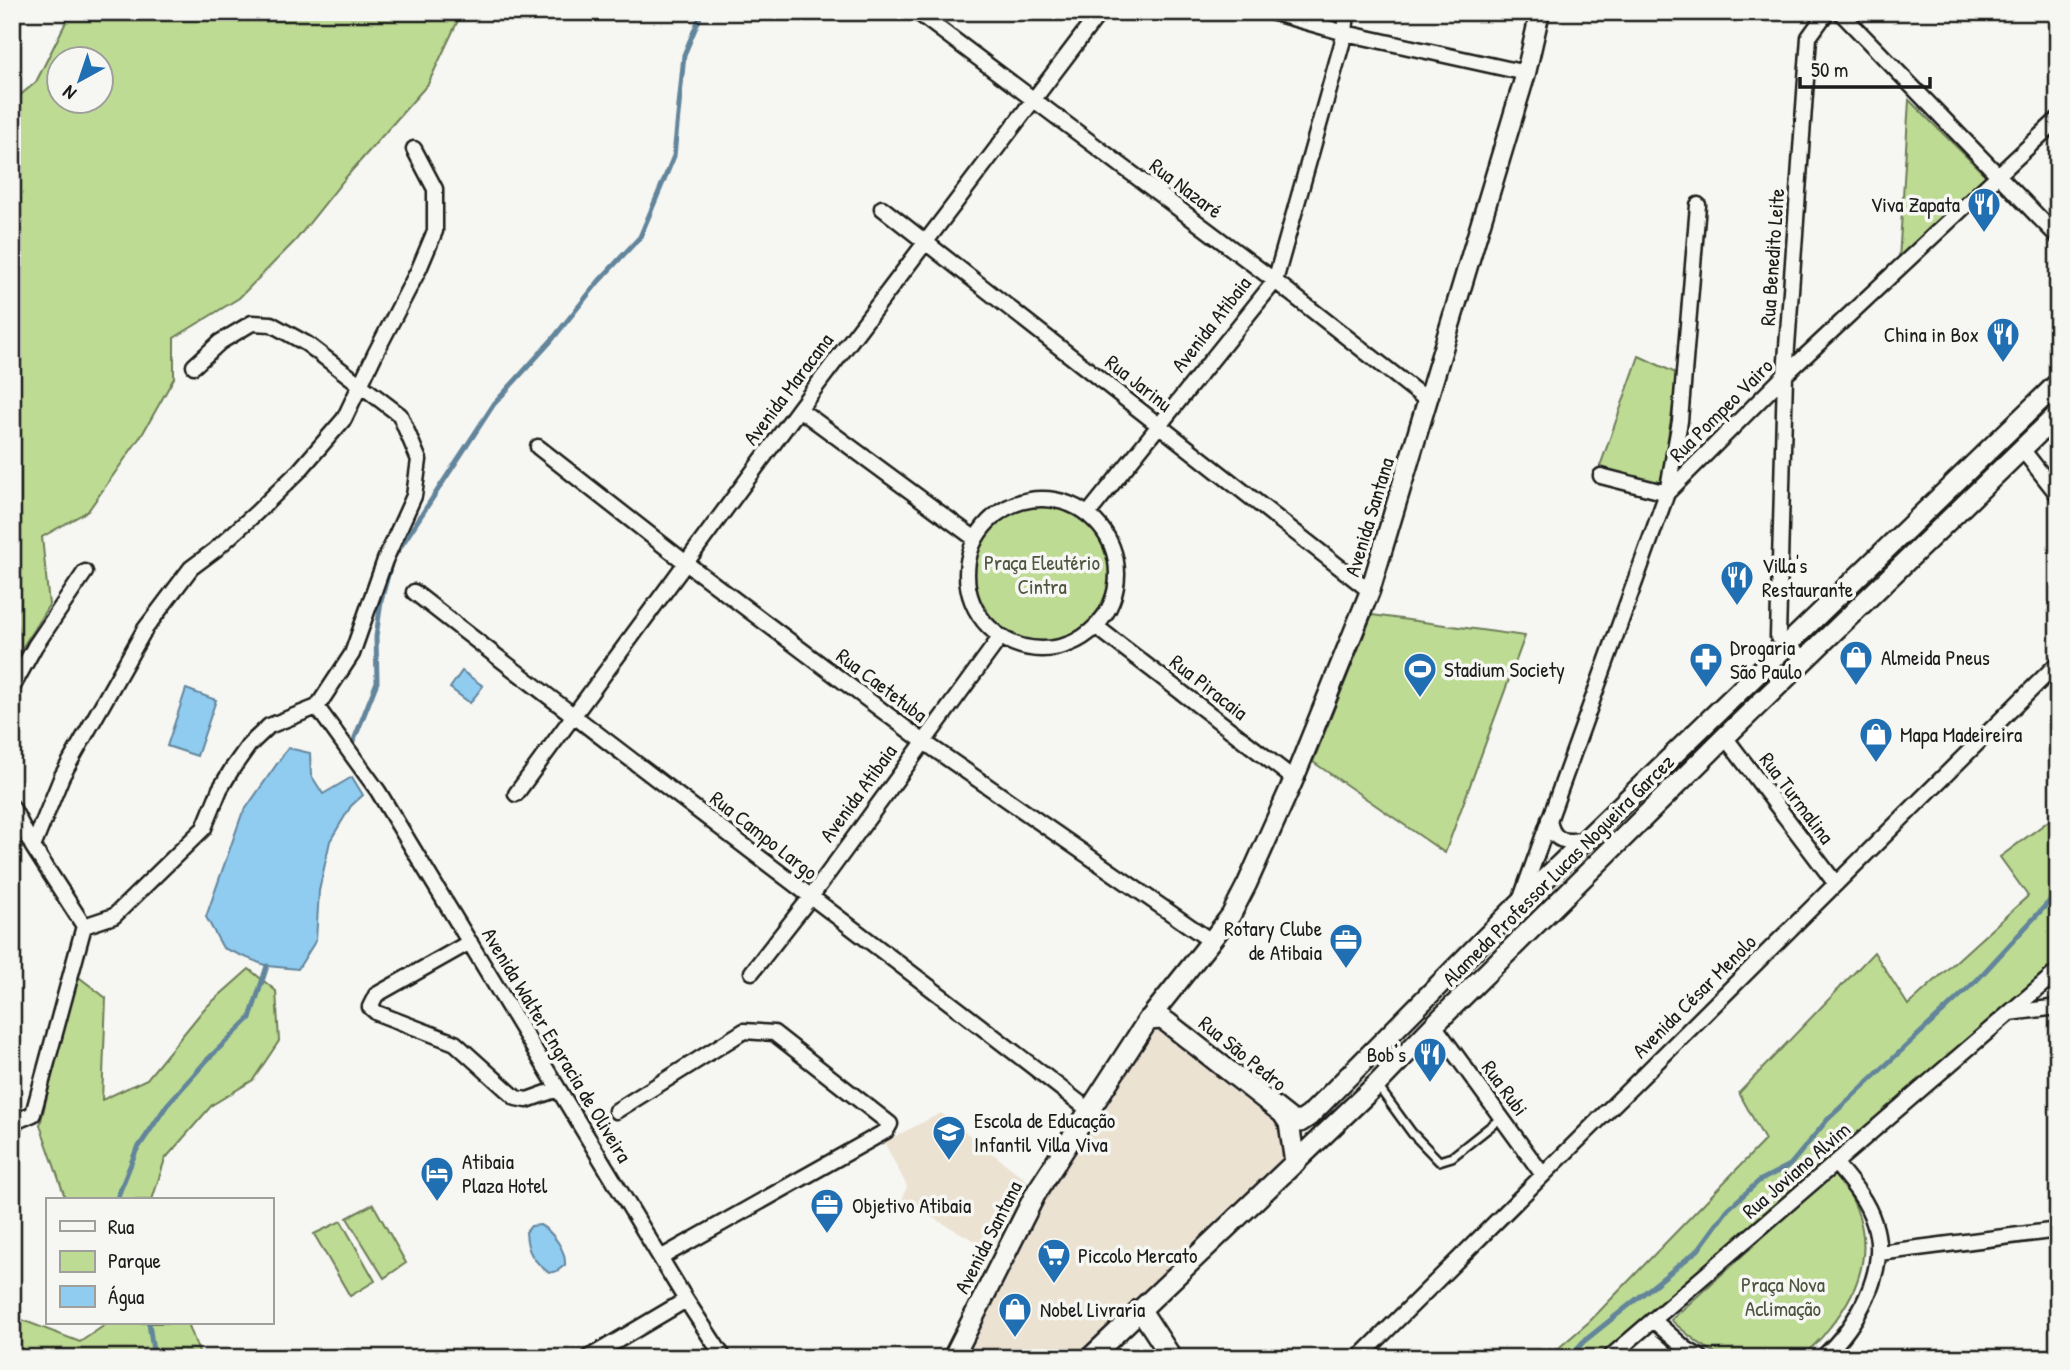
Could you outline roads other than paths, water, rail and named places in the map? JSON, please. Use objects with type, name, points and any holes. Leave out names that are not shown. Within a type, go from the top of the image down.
[{"type":"main road","name":"Alameda Professor Lucas Nogueira Garcez","points":[[1310,1116],[1518,905],[1771,659],[1783,640],[2058,383]]},
{"type":"main road","name":"Alameda Professor Lucas Nogueira Garcez","points":[[1090,1358],[1377,1084],[1725,737],[2058,414]]},
{"type":"main road","points":[[1516,947],[1518,905]]},
{"type":"main road","name":"Rua São Pedro","points":[[1148,1020],[1162,1019],[1168,1023],[1283,1114],[1300,1122],[1310,1116]]},
{"type":"main road","name":"Avenida Santana","points":[[953,1358],[1036,1193],[1148,1020]]},
{"type":"main road","points":[[1283,1114],[1289,1123],[1295,1163]]},
{"type":"main road","points":[[1140,1309],[1172,1358]]},
{"type":"street","name":"Rua Nazaré","points":[[917,12],[1275,281],[1428,401]]},
{"type":"street","name":"Avenida Maracana","points":[[516,794],[799,409],[1100,12]]},
{"type":"street","points":[[1271,12],[1345,33],[1526,73]]},
{"type":"street","name":"Avenida Atibaia","points":[[1088,514],[1275,281],[1345,33],[1347,12]]},
{"type":"street","name":"Avenida Santana","points":[[1148,1020],[1231,915],[1294,779],[1370,591],[1526,73],[1540,12]]},
{"type":"street","name":"Rua Benedito Leite","points":[[1783,640],[1785,375],[1809,37],[1827,12]]},
{"type":"street","points":[[1840,12],[2058,237]]},
{"type":"street","name":"Rua Pompeo Vairo","points":[[1518,905],[1667,493],[1785,375],[2058,120]]},
{"type":"street","points":[[33,847],[62,776],[145,629],[191,568],[215,550],[299,471],[344,419],[419,269],[435,231],[435,189],[414,149]]},
{"type":"street","points":[[1601,477],[1667,493],[1680,421],[1698,205]]},
{"type":"street","name":"Rua Jarinu","points":[[881,208],[1370,591]]},
{"type":"street","points":[[84,926],[114,916],[204,828],[226,779],[249,745],[269,726],[317,707],[352,654],[385,560],[414,496],[419,460],[400,415],[307,344],[271,324],[252,324],[220,342],[194,366]]},
{"type":"street","points":[[799,409],[974,538]]},
{"type":"street","name":"Rua Caetetuba","points":[[538,447],[924,742],[1212,941]]},
{"type":"street","points":[[2022,449],[2058,495]]},
{"type":"street","points":[[1044,499],[1067,503],[1088,514],[1110,541],[1115,552],[1118,576],[1114,599],[1098,628],[1065,646],[1041,650],[999,639],[980,617],[970,596],[967,573],[974,538],[999,512],[1020,502],[1044,499]]},
{"type":"street","points":[[12,688],[35,646],[85,572]]},
{"type":"street","name":"Rua Campo Largo","points":[[414,592],[572,716],[761,857],[810,898],[961,1010],[1090,1111]]},
{"type":"street","name":"Rua Piracaia","points":[[1098,628],[1294,779]]},
{"type":"street","name":"Avenida Atibaia","points":[[752,972],[810,898],[999,639]]},
{"type":"street","points":[[1783,640],[1805,662]]},
{"type":"street","name":"Avenida César Menolo","points":[[1359,1358],[2058,663]]},
{"type":"street","name":"Avenida Walter Engracia de Oliveira","points":[[317,707],[354,755],[724,1358]]},
{"type":"street","name":"Rua Turmalina","points":[[1725,737],[1836,884]]},
{"type":"street","points":[[12,807],[33,847],[84,926],[33,1114],[12,1123]]},
{"type":"street","points":[[1549,818],[1550,830],[1557,837],[1567,841],[1587,839]]},
{"type":"street","points":[[470,942],[376,995],[370,1007],[377,1013],[455,1043],[516,1098],[527,1100],[558,1089]]},
{"type":"street","name":"Rua Joviano Alvim","points":[[1608,1358],[2058,971]]},
{"type":"street","points":[[1163,1001],[1162,1010],[1168,1023]]},
{"type":"street","points":[[2010,1013],[2058,1007]]},
{"type":"street","name":"Rua Rubi","points":[[1434,1025],[1543,1175]]},
{"type":"street","points":[[616,1111],[744,1031],[774,1033],[890,1124],[886,1131],[662,1257]]},
{"type":"street","points":[[1822,1358],[1839,1353],[1870,1288],[1879,1253],[1875,1223],[1859,1192],[1836,1164]]},
{"type":"street","points":[[1879,1253],[2058,1230]]},
{"type":"street","points":[[589,1358],[686,1300]]},
{"type":"street","points":[[1653,1320],[1686,1349],[1701,1358]]},
{"type":"lane","points":[[1377,1084],[1412,1133],[1439,1161],[1452,1157],[1501,1118]]},
{"type":"water","points":[[462,671],[483,686],[470,703],[450,688]]},
{"type":"water","points":[[186,689],[216,700],[197,756],[167,746]]},
{"type":"water","points":[[288,748],[310,753],[311,775],[323,794],[352,777],[363,795],[351,806],[330,841],[319,891],[316,940],[298,969],[267,966],[223,948],[206,917],[242,814]]},
{"type":"water","points":[[540,1225],[554,1237],[563,1253],[565,1265],[557,1271],[549,1273],[529,1251],[526,1232],[531,1226]]},
{"type":"waterway","points":[[354,740],[377,682],[376,637],[381,601],[392,560],[494,404],[640,237],[674,156],[684,55],[702,12]]},
{"type":"waterway","points":[[1569,1358],[1583,1342],[1698,1250],[1728,1209],[1759,1181],[1790,1165],[1828,1119],[1978,979],[2058,892]]},
{"type":"waterway","points":[[119,1198],[136,1151],[167,1105],[250,1018],[267,966]]},
{"type":"waterway","points":[[149,1324],[154,1358]]},
{"type":"place","name":"Viva Zapata","points":[[1984,234]]},
{"type":"place","name":"China in Box","points":[[2003,364]]},
{"type":"place","name":"Villa's Restaurante","points":[[1737,607]]},
{"type":"place","name":"Almeida Pneus","points":[[1856,687]]},
{"type":"place","name":"Drogaria São Paulo","points":[[1706,689]]},
{"type":"place","name":"Stadium Society","points":[[1420,699]]},
{"type":"place","name":"Mapa Madeireira","points":[[1876,764]]},
{"type":"place","name":"Rotary Clube de Atibaia","points":[[1346,970]]},
{"type":"place","name":"Bob's","points":[[1430,1084]]},
{"type":"place","name":"Escola de Educação Infantil Villa Viva","points":[[949,1162]]},
{"type":"place","name":"Atibaia Plaza Hotel","points":[[437,1203]]},
{"type":"place","name":"Objetivo Atibaia","points":[[827,1235]]},
{"type":"place","name":"Piccolo Mercato","points":[[1054,1285]]},
{"type":"place","name":"Nobel Livraria","points":[[1015,1339]]},
{"type":"park label","name":"Praça Eleutério Cintra","points":[[1042,574]]},
{"type":"park label","name":"Praça Nova Aclimação","points":[[1783,1296]]}]
